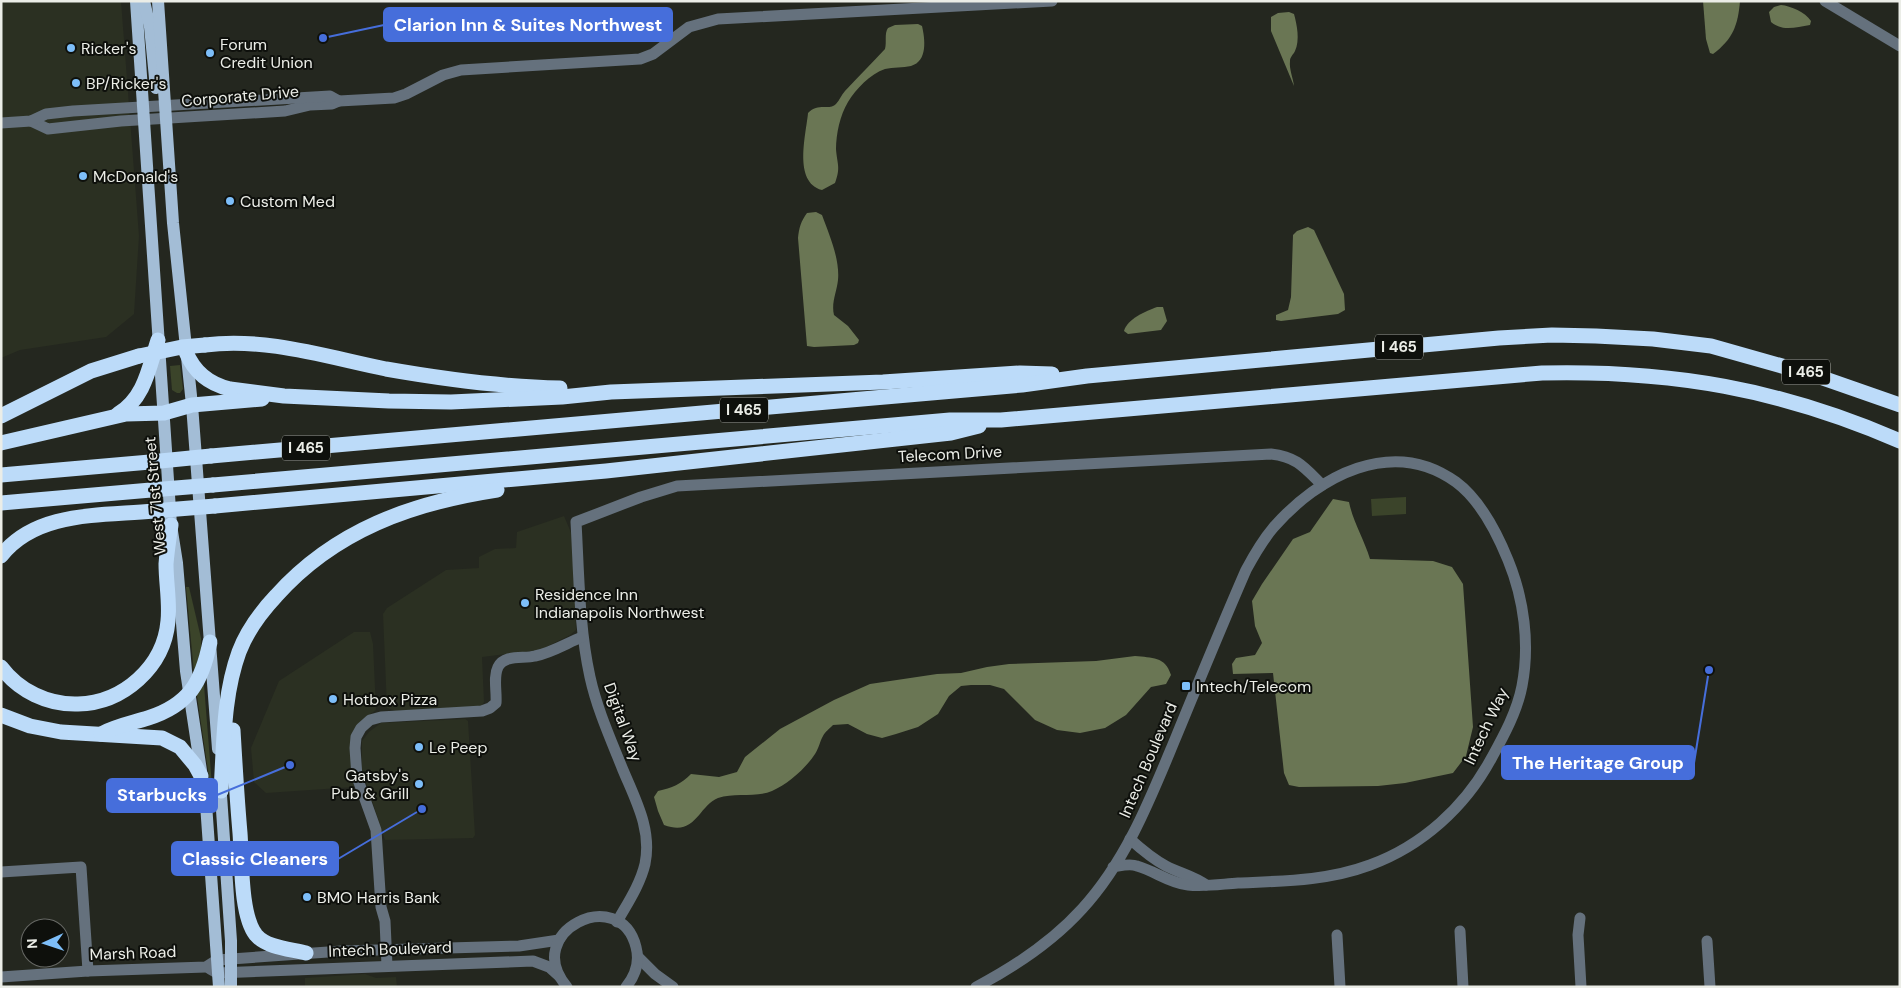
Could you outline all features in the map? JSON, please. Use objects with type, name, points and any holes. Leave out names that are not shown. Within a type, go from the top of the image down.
[{"type":"highway","name":"I 465","points":[[1,475],[1022,385],[1087,376],[1499,338],[1552,335],[1653,339],[1711,346],[1822,377],[1900,405]]},
{"type":"highway","points":[[112,416],[126,409],[140,394],[158,340]]},
{"type":"highway","points":[[1,416],[91,371],[139,356],[182,347],[224,344],[259,345],[454,380],[611,392]]},
{"type":"highway","points":[[186,352],[198,372],[221,387],[284,396],[389,401],[451,402],[562,397],[611,392],[883,382],[1020,373],[1087,376]]},
{"type":"highway","name":"I 465","points":[[1,503],[950,420],[1001,420],[1542,373],[1596,372],[1689,379],[1749,391],[1837,415],[1900,441]]},
{"type":"highway","points":[[1,443],[136,412],[164,413],[192,405],[284,396]]},
{"type":"highway","points":[[1,556],[15,541],[25,534],[48,523],[71,519],[606,471],[951,433],[1001,420]]},
{"type":"highway","points":[[221,790],[226,705],[230,681],[244,639],[266,608],[296,575],[321,554],[378,522],[430,503],[474,493],[558,481],[606,471]]},
{"type":"highway","points":[[1,667],[13,680],[33,694],[50,701],[68,704],[92,703],[126,690],[152,664],[166,633],[169,612],[166,564],[171,525]]},
{"type":"highway","points":[[266,608],[244,656],[236,685],[233,707],[232,727],[244,890],[248,916],[256,935],[277,946],[306,953]]},
{"type":"highway","points":[[101,734],[117,726],[160,714],[175,706],[196,685],[205,666],[210,642]]},
{"type":"highway","points":[[1,715],[44,730],[79,734],[154,737],[170,742],[180,748],[188,756],[201,776]]},
{"type":"main road","name":"West 71st Street","points":[[136,1],[171,525],[177,563],[181,625],[206,804],[213,966],[219,987]]},
{"type":"main road","points":[[144,1],[150,27],[155,82],[166,119],[173,223],[192,405],[221,790],[231,987]]},
{"type":"main road","points":[[158,1],[162,106]]},
{"type":"street","name":"Corporate Drive","points":[[31,121],[48,128],[284,111],[332,104],[339,101],[394,98],[443,75],[468,69],[640,59],[653,54],[689,27],[718,19],[1052,1]]},
{"type":"street","points":[[1825,1],[1900,46]]},
{"type":"street","name":"Corporate Drive","points":[[31,121],[46,114],[143,106],[330,96],[339,101]]},
{"type":"street","points":[[1,123],[31,121]]},
{"type":"street","name":"Telecom Drive","points":[[576,522],[641,497],[677,486],[1171,458],[1271,454],[1286,456],[1300,463],[1322,485]]},
{"type":"street","name":"Intech Way","points":[[1113,867],[1136,865],[1177,883],[1189,885],[1307,880],[1328,877],[1372,865],[1411,844],[1459,805],[1480,778],[1504,736],[1520,696],[1525,652],[1524,615],[1516,581],[1493,528],[1476,503],[1457,482],[1442,474],[1404,460],[1376,462]]},
{"type":"street","name":"Intech Boulevard","points":[[976,987],[1018,962],[1063,927],[1083,908],[1113,867],[1148,805],[1251,559],[1267,535],[1281,518],[1322,485],[1354,468],[1376,462]]},
{"type":"street","name":"Digital Way","points":[[576,522],[582,637],[593,688],[612,744],[641,813],[647,837],[647,850],[639,882],[617,922]]},
{"type":"street","points":[[387,966],[385,921],[381,906],[376,830],[357,777],[354,748],[358,733],[367,722],[381,717],[482,711],[490,708],[496,703],[497,674],[499,666],[503,662],[514,658],[535,656],[582,637]]},
{"type":"street","points":[[1130,839],[1164,865],[1197,878],[1206,885]]},
{"type":"street","points":[[1,872],[82,867],[88,971]]},
{"type":"street","points":[[567,987],[560,976],[555,957],[560,940],[571,925],[586,918],[602,917],[617,922],[633,938],[638,957],[635,972],[626,987]]},
{"type":"street","points":[[1580,918],[1578,935],[1581,987]]},
{"type":"street","points":[[1460,931],[1463,987]]},
{"type":"street","points":[[1336,935],[1340,987]]},
{"type":"street","name":"Intech Boulevard","points":[[213,966],[231,959],[306,953],[519,946],[560,940]]},
{"type":"street","points":[[1707,941],[1710,987]]},
{"type":"street","points":[[638,957],[655,974],[673,987]]},
{"type":"street","name":"Intech Boulevard","points":[[213,966],[231,972],[533,961],[549,967],[560,976]]},
{"type":"street","name":"Marsh Road","points":[[3,980],[88,971],[213,966]]},
{"type":"shaded area","points":[[1,1],[121,1],[139,236],[134,314],[106,337],[20,350],[1,358]]},
{"type":"shaded area","points":[[1703,1],[1740,1],[1738,17],[1730,37],[1713,54],[1710,53],[1706,39]]},
{"type":"shaded area","points":[[1781,5],[1802,12],[1811,21],[1810,25],[1785,28],[1771,22],[1769,12],[1774,7]]},
{"type":"shaded area","points":[[1289,12],[1294,14],[1298,32],[1297,47],[1290,58],[1294,86],[1271,31],[1271,17],[1278,13]]},
{"type":"shaded area","points":[[918,24],[922,26],[924,37],[923,55],[911,66],[888,68],[879,71],[864,82],[855,92],[845,107],[839,125],[836,149],[838,169],[835,183],[822,190],[813,185],[807,178],[803,157],[808,113],[816,108],[830,107],[836,104],[845,91],[885,49],[888,28],[895,25]]},
{"type":"shaded area","points":[[816,212],[822,215],[837,264],[838,280],[834,315],[848,326],[859,340],[854,345],[807,346],[798,238],[801,225],[807,213]]},
{"type":"shaded area","points":[[1308,227],[1314,230],[1344,294],[1345,310],[1338,314],[1276,320],[1276,315],[1288,310],[1291,297],[1293,235],[1297,231]]},
{"type":"shaded area","points":[[1157,307],[1163,307],[1167,321],[1161,330],[1128,334],[1124,331],[1133,319]]},
{"type":"shaded area","points":[[180,365],[183,389],[180,393],[177,393],[172,390],[170,366]]},
{"type":"shaded area","points":[[1406,497],[1406,514],[1372,516],[1371,499]]},
{"type":"shaded area","points":[[1333,499],[1349,502],[1370,559],[1433,561],[1452,567],[1463,584],[1473,727],[1466,756],[1453,773],[1405,783],[1378,786],[1299,787],[1289,785],[1284,773],[1273,673],[1233,674],[1232,664],[1236,658],[1255,655],[1262,643],[1255,626],[1252,601],[1293,539],[1310,532]]},
{"type":"shaded area","points":[[564,516],[572,535],[576,630],[540,650],[482,657],[484,702],[481,707],[396,711],[387,708],[383,614],[387,608],[446,570],[479,568],[479,557],[495,549],[516,548],[517,532]]},
{"type":"shaded area","points":[[186,587],[189,587],[201,638],[201,650],[194,673]]},
{"type":"shaded area","points":[[354,632],[370,632],[373,644],[376,710],[362,720],[354,730],[354,787],[266,793],[254,782],[251,748],[279,681]]},
{"type":"shaded area","points":[[1135,656],[1161,661],[1165,664],[1171,675],[1166,684],[1151,687],[1126,715],[1105,728],[1080,733],[1057,730],[1035,720],[1004,689],[990,685],[961,686],[949,696],[938,714],[918,727],[896,734],[882,738],[867,734],[848,724],[833,725],[822,738],[816,752],[807,765],[790,780],[772,791],[718,798],[711,802],[690,824],[683,827],[675,828],[664,825],[658,811],[654,797],[658,791],[676,785],[691,774],[719,777],[737,772],[745,757],[780,729],[834,700],[870,684],[937,674],[961,673],[1009,664],[1096,661]]},
{"type":"shaded area","points":[[204,683],[214,811],[197,696]]},
{"type":"shaded area","points":[[465,719],[468,721],[475,835],[473,838],[385,840],[362,770],[362,741],[369,732],[381,723]]},
{"type":"shaded area","points":[[365,974],[376,978],[396,977],[397,987],[305,987],[305,978]]},
{"type":"place","name":"Clarion Inn & Suites Northwest","points":[[323,38]]},
{"type":"place","name":"Ricker's","points":[[71,48]]},
{"type":"place","name":"Forum Credit Union","points":[[210,53]]},
{"type":"place","name":"BP/Ricker's","points":[[76,83]]},
{"type":"place","name":"McDonald's","points":[[83,176]]},
{"type":"place","name":"Custom Med","points":[[230,201]]},
{"type":"place","name":"Residence Inn Indianapolis Northwest","points":[[525,603]]},
{"type":"place","name":"The Heritage Group","points":[[1709,670]]},
{"type":"place","name":"Intech/Telecom","points":[[1186,686]]},
{"type":"place","name":"Hotbox Pizza","points":[[333,699]]},
{"type":"place","name":"Le Peep","points":[[419,747]]},
{"type":"place","name":"Starbucks","points":[[290,765]]},
{"type":"place","name":"Gatsby's Pub & Grill","points":[[419,784]]},
{"type":"place","name":"Classic Cleaners","points":[[422,809]]},
{"type":"place","name":"BMO Harris Bank","points":[[307,897]]}]
